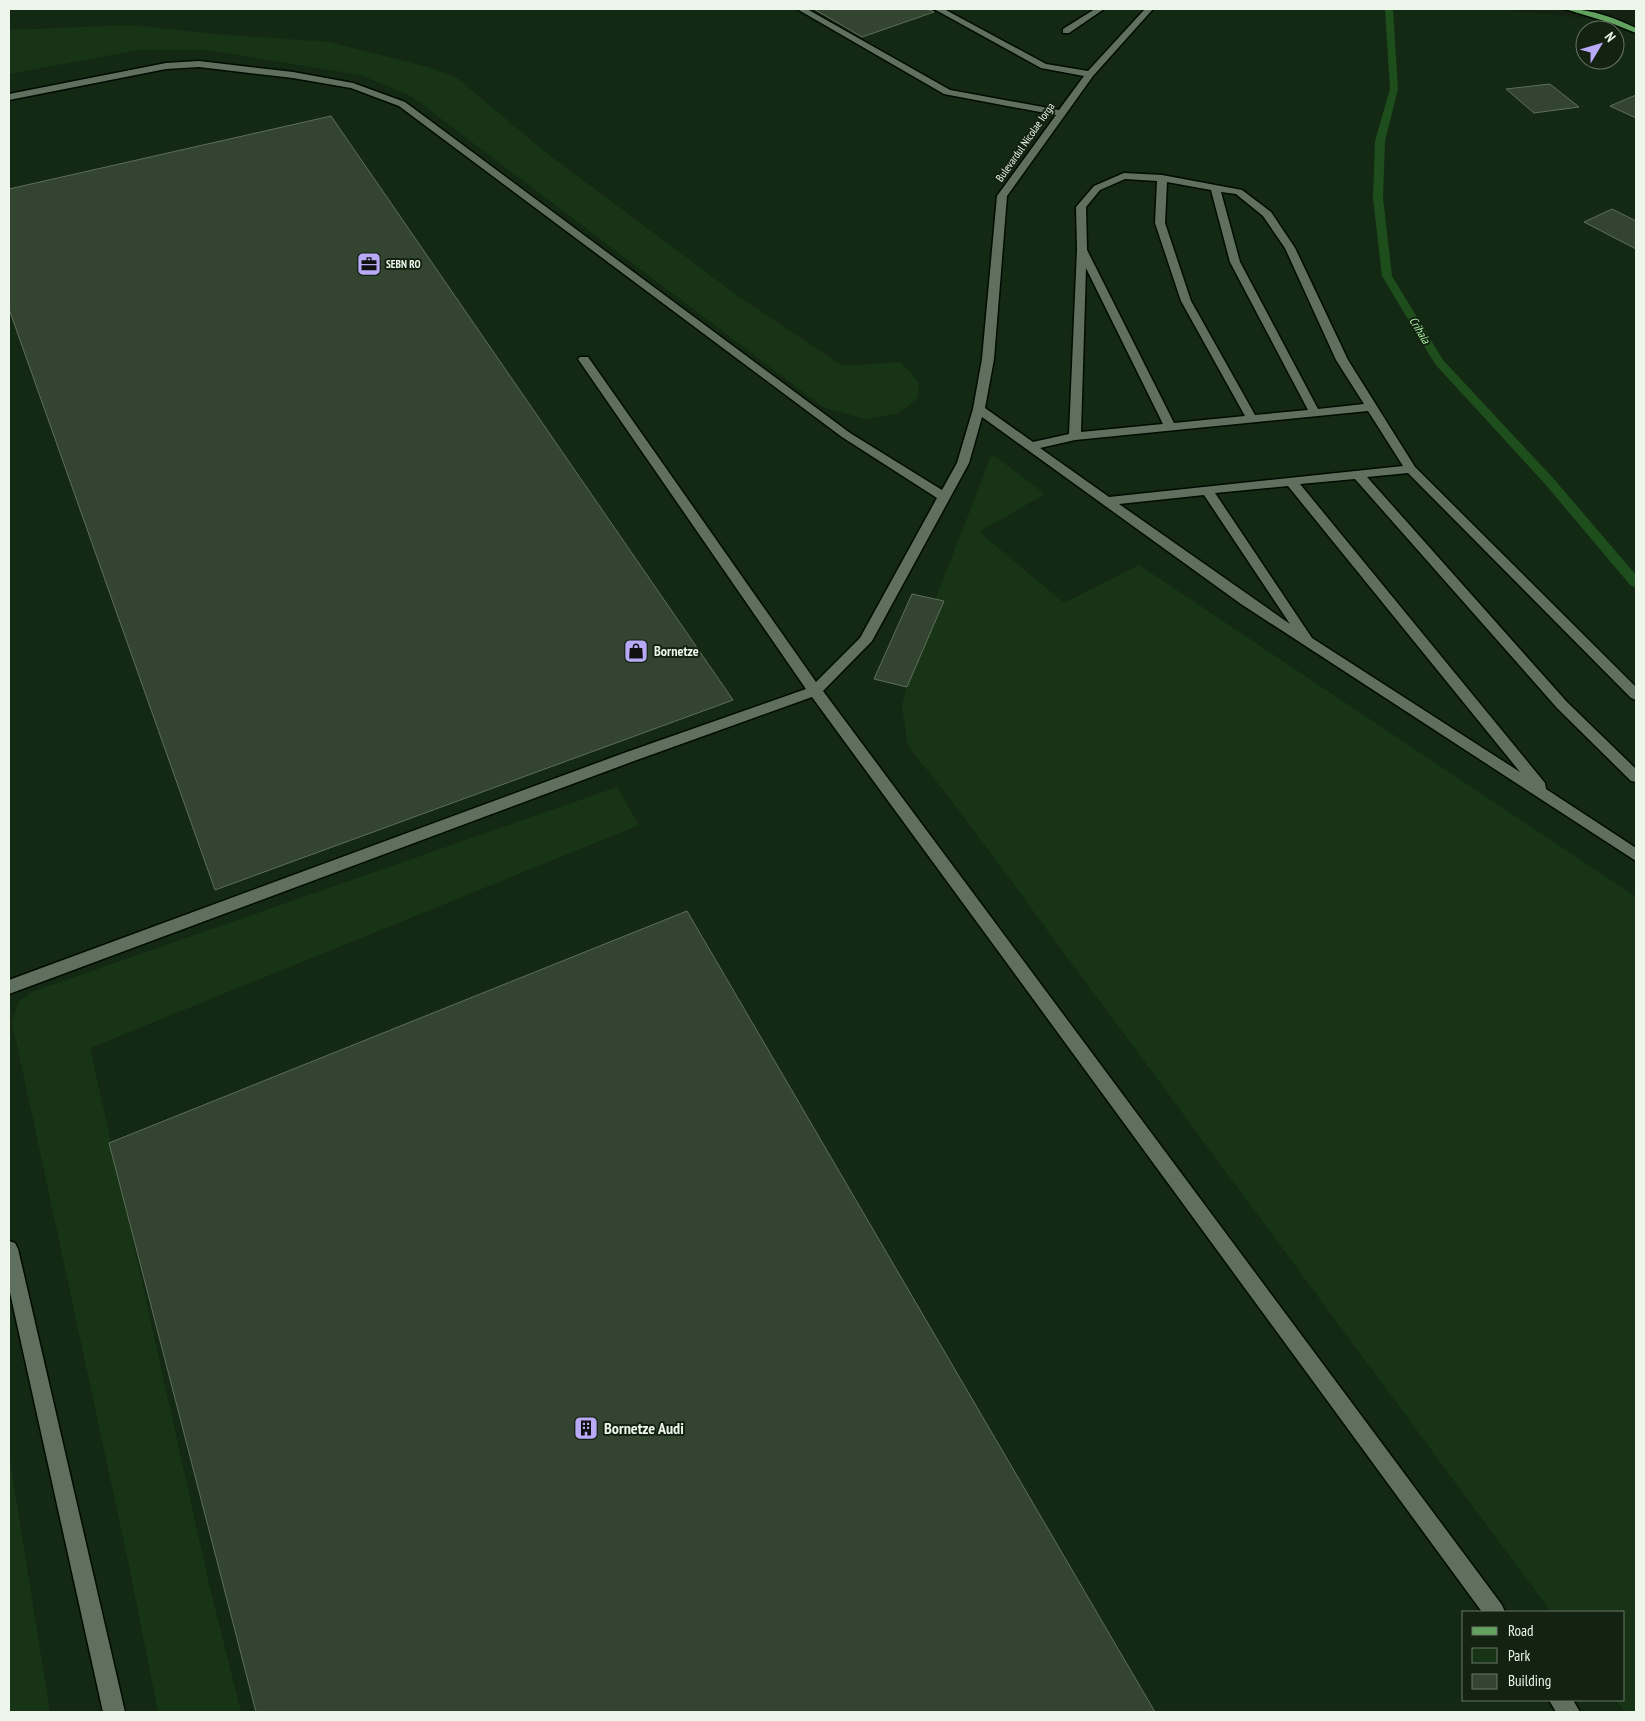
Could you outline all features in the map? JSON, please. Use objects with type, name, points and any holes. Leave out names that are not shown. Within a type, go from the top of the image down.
[{"type":"main road","points":[[1569,9],[1614,21],[1636,31]]},
{"type":"street","points":[[801,9],[947,92],[1061,113]]},
{"type":"street","points":[[938,9],[1044,66],[1090,74]]},
{"type":"street","points":[[1066,31],[1100,9]]},
{"type":"street","name":"Bulevardul Nicolae Iorga","points":[[815,691],[864,641],[963,463],[979,409],[988,359],[1002,196],[1090,74],[1149,9]]},
{"type":"street","points":[[9,97],[166,66],[199,64],[293,75],[353,86],[402,104],[846,435],[944,497]]},
{"type":"street","points":[[1075,436],[1082,249],[1081,207],[1097,188],[1124,176],[1162,178],[1239,192],[1267,214],[1290,248],[1342,360],[1411,469],[1636,695]]},
{"type":"street","points":[[1162,178],[1160,223],[1186,301],[1252,419]]},
{"type":"street","points":[[1215,188],[1235,262],[1315,413]]},
{"type":"street","points":[[1082,249],[1170,426]]},
{"type":"street","points":[[584,359],[815,691],[1494,1611]]},
{"type":"street","points":[[1032,446],[1075,436],[1371,407]]},
{"type":"street","points":[[979,409],[1246,601],[1636,855]]},
{"type":"street","points":[[1106,501],[1411,469]]},
{"type":"street","points":[[1357,474],[1562,706],[1636,777]]},
{"type":"street","points":[[1291,481],[1549,798]]},
{"type":"street","points":[[1207,490],[1309,642]]},
{"type":"street","points":[[9,987],[620,760],[815,691]]},
{"type":"street","points":[[9,1250],[114,1712]]},
{"type":"street","points":[[1561,1701],[1569,1712]]},
{"type":"shaded area","points":[[9,9],[1496,9],[1606,20],[1575,20],[1575,70],[1625,70],[1625,22],[1636,23],[1636,1712],[9,1712]]},
{"type":"green space","points":[[130,25],[213,34],[330,42],[431,68],[457,78],[545,152],[738,296],[843,366],[901,362],[919,383],[918,398],[897,414],[865,419],[823,407],[411,96],[360,75],[209,50],[139,50],[9,74],[9,30]]},
{"type":"green space","points":[[992,454],[1045,494],[979,532],[1064,603],[1139,565],[1636,897],[1636,1712],[1625,1712],[1617,1701],[1625,1701],[1625,1611],[1550,1611],[952,801],[908,746],[902,706],[914,654]]},
{"type":"green space","points":[[617,787],[639,825],[90,1048],[209,1584],[241,1712],[158,1712],[130,1570],[12,1022],[19,1001],[32,992]]},
{"type":"green space","points":[[9,1455],[50,1712],[9,1712]]},
{"type":"building","points":[[814,9],[927,9],[934,12],[862,37]]},
{"type":"building","points":[[1550,84],[1579,107],[1534,113],[1506,89]]},
{"type":"building","points":[[1636,95],[1636,118],[1610,106]]},
{"type":"building","points":[[331,116],[733,700],[215,890],[9,309],[9,189]]},
{"type":"building","points":[[1612,209],[1636,221],[1636,249],[1584,222]]},
{"type":"building","points":[[912,594],[944,601],[907,687],[874,679]]},
{"type":"building","name":"Bornetze Audi","points":[[687,911],[1155,1712],[256,1712],[109,1143]]},
{"type":"waterway","name":"Crihala","points":[[1389,9],[1394,89],[1380,141],[1378,198],[1387,276],[1439,362],[1549,481],[1636,583]]},
{"type":"place","name":"SEBN RO","points":[[369,264]]},
{"type":"place","name":"Bornetze","points":[[636,651]]},
{"type":"place","name":"Bornetze Audi","points":[[586,1428]]}]
